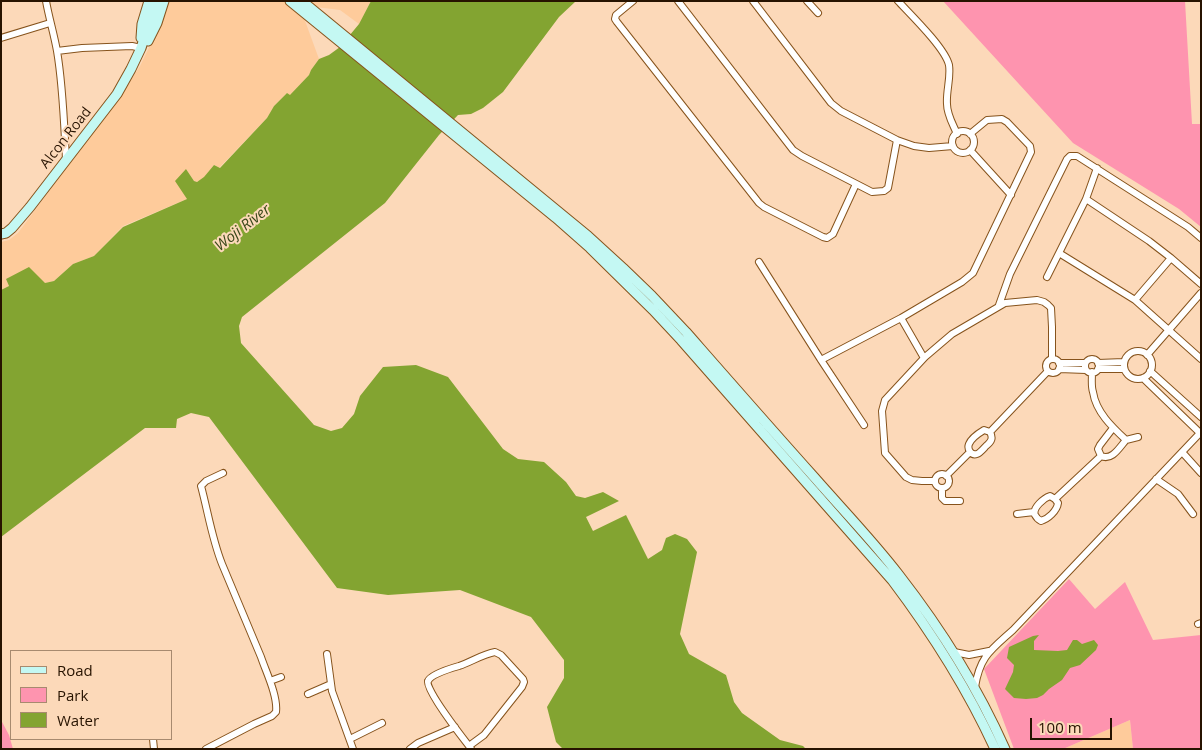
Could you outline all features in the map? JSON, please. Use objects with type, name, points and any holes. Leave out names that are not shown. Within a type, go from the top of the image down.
[{"type":"main road","points":[[141,48],[142,24],[149,1]]},
{"type":"main road","points":[[141,48],[156,1]]},
{"type":"main road","points":[[141,48],[151,35],[164,1]]},
{"type":"main road","points":[[290,1],[308,11],[461,136],[588,236],[652,296],[898,573],[954,652],[993,720],[1006,749]]},
{"type":"main road","points":[[302,1],[308,11]]},
{"type":"main road","name":"Alcon Road","points":[[1,234],[6,233],[12,228],[30,207],[117,94],[141,48]]},
{"type":"main road","points":[[461,136],[590,248],[653,310],[862,545],[892,580],[934,638],[968,694],[995,749]]},
{"type":"street","points":[[46,1],[57,51],[66,159]]},
{"type":"street","points":[[633,1],[616,14],[617,22],[759,203],[827,238],[833,234],[856,184]]},
{"type":"street","points":[[678,1],[793,150],[802,156],[872,192],[884,191],[888,188],[897,140]]},
{"type":"street","points":[[753,1],[831,103],[841,111],[897,140],[914,146],[929,148],[953,146]]},
{"type":"street","points":[[807,1],[818,13]]},
{"type":"street","points":[[898,1],[946,56],[949,72],[946,104],[957,134]]},
{"type":"street","points":[[1,38],[50,23]]},
{"type":"street","points":[[57,51],[132,46],[141,48]]},
{"type":"street","points":[[821,360],[901,318],[974,273],[1031,152],[1030,146],[1008,122],[1002,119],[987,120],[970,134]]},
{"type":"street","points":[[964,132],[970,134],[974,141],[970,150],[961,153],[955,150],[953,140],[957,134],[964,132]]},
{"type":"street","points":[[970,150],[1011,195]]},
{"type":"street","points":[[999,305],[1010,274],[1070,156],[1077,156],[1097,168],[1188,227],[1201,238]]},
{"type":"street","points":[[1047,277],[1086,199],[1097,168]]},
{"type":"street","points":[[1086,199],[1149,241],[1201,284]]},
{"type":"street","points":[[1059,253],[1136,300],[1201,359]]},
{"type":"street","points":[[1136,300],[1171,258]]},
{"type":"street","points":[[759,262],[864,425]]},
{"type":"street","points":[[1147,355],[1201,293]]},
{"type":"street","points":[[935,481],[922,482],[906,477],[885,454],[882,411],[885,400],[924,358],[952,334],[999,305],[1005,302],[1036,300],[1048,304],[1052,315],[1057,364],[1054,373],[1048,371]]},
{"type":"street","points":[[901,318],[924,358]]},
{"type":"street","points":[[1141,351],[1147,355],[1152,365],[1146,377],[1137,380],[1128,376],[1124,366],[1128,355],[1141,351]]},
{"type":"street","points":[[1048,371],[1046,365],[1048,361],[1057,364],[1092,367],[1124,366]]},
{"type":"street","points":[[1092,367],[1092,391],[1095,401],[1113,428],[1126,440]]},
{"type":"street","points":[[990,432],[1048,371]]},
{"type":"street","points":[[1150,371],[1201,417]]},
{"type":"street","points":[[975,687],[978,670],[989,652],[1013,630],[1200,433],[1143,378]]},
{"type":"street","points":[[1185,419],[1193,410]]},
{"type":"street","points":[[1113,428],[1098,449],[1101,456],[1105,458],[1110,457],[1126,440],[1138,437]]},
{"type":"street","points":[[970,452],[968,449],[969,442],[984,430],[990,432]]},
{"type":"street","points":[[970,452],[977,454],[990,442],[992,439],[990,432]]},
{"type":"street","points":[[946,476],[970,452]]},
{"type":"street","points":[[1182,452],[1201,473]]},
{"type":"street","points":[[1055,499],[1101,456]]},
{"type":"street","points":[[206,749],[272,716],[276,712],[277,707],[270,681],[222,562],[201,486],[223,473]]},
{"type":"street","points":[[935,481],[939,475],[946,476]]},
{"type":"street","points":[[942,488],[948,484],[946,476]]},
{"type":"street","points":[[1156,479],[1178,494],[1193,514]]},
{"type":"street","points":[[935,481],[937,486],[942,488]]},
{"type":"street","points":[[942,488],[942,498],[945,501],[960,501]]},
{"type":"street","points":[[1050,496],[1058,503],[1057,508],[1046,520],[1041,521],[1034,512],[1045,498],[1050,496]]},
{"type":"street","points":[[1017,514],[1034,512]]},
{"type":"street","points":[[495,652],[501,655],[523,679],[522,687],[484,735],[470,747],[455,727],[432,694],[427,685],[428,682],[442,672],[491,653],[495,652]]},
{"type":"street","points":[[954,652],[968,655],[989,652]]},
{"type":"street","points":[[326,654],[332,691],[353,749]]},
{"type":"street","points":[[270,681],[281,677]]},
{"type":"street","points":[[308,694],[331,684]]},
{"type":"street","points":[[350,739],[382,723]]},
{"type":"street","points":[[410,749],[418,743],[455,727]]},
{"type":"shaded area","points":[[168,1],[284,1],[304,18],[319,59],[309,75],[290,96],[287,93],[274,106],[267,118],[219,168],[214,165],[204,178],[197,182],[194,181],[186,169],[187,199],[123,226],[94,256],[73,264],[54,281],[45,283],[6,279],[9,286],[1,290],[1,242],[9,240],[18,233],[126,88],[140,66],[158,29]]},
{"type":"shaded area","points":[[308,1],[371,1],[359,24],[340,10],[316,7]]},
{"type":"shaded area","points":[[1130,720],[1133,749],[1063,749]]},
{"type":"green space","points":[[943,1],[1185,1],[1192,124],[1201,124],[1201,227],[1179,209],[1073,143]]},
{"type":"green space","points":[[1069,579],[1095,609],[1125,582],[1153,640],[1201,635],[1201,749],[1133,749],[1130,720],[1063,749],[1014,749],[984,669]]},
{"type":"green space","points":[[1,720],[9,735],[13,749],[1,749]]},
{"type":"water","name":"Woji River","points":[[371,1],[576,1],[559,17],[503,92],[483,108],[471,114],[458,115],[439,135],[385,203],[242,317],[239,326],[241,343],[314,425],[331,431],[342,428],[354,414],[360,396],[383,367],[416,365],[448,377],[503,449],[518,459],[544,462],[566,482],[576,496],[585,498],[603,492],[619,501],[586,517],[593,531],[626,515],[648,559],[662,550],[666,538],[675,534],[687,539],[697,552],[680,634],[689,654],[726,675],[734,702],[742,713],[780,740],[803,746],[806,749],[563,749],[556,742],[547,707],[564,678],[564,660],[531,617],[460,590],[388,595],[337,588],[209,417],[191,413],[177,419],[176,428],[145,428],[1,537],[1,290],[9,286],[6,279],[29,267],[45,283],[54,281],[73,264],[94,256],[123,227],[187,199],[175,181],[186,169],[194,181],[197,182],[214,165],[220,168],[267,118],[274,106],[287,93],[290,95],[309,75],[319,59],[340,47],[359,24]]},
{"type":"water","points":[[1039,635],[1034,641],[1034,650],[1067,650],[1073,640],[1077,640],[1082,644],[1094,640],[1098,645],[1096,650],[1080,665],[1070,668],[1062,680],[1043,695],[1037,698],[1014,698],[1005,689],[1013,672],[1014,665],[1007,658],[1009,647]]}]
